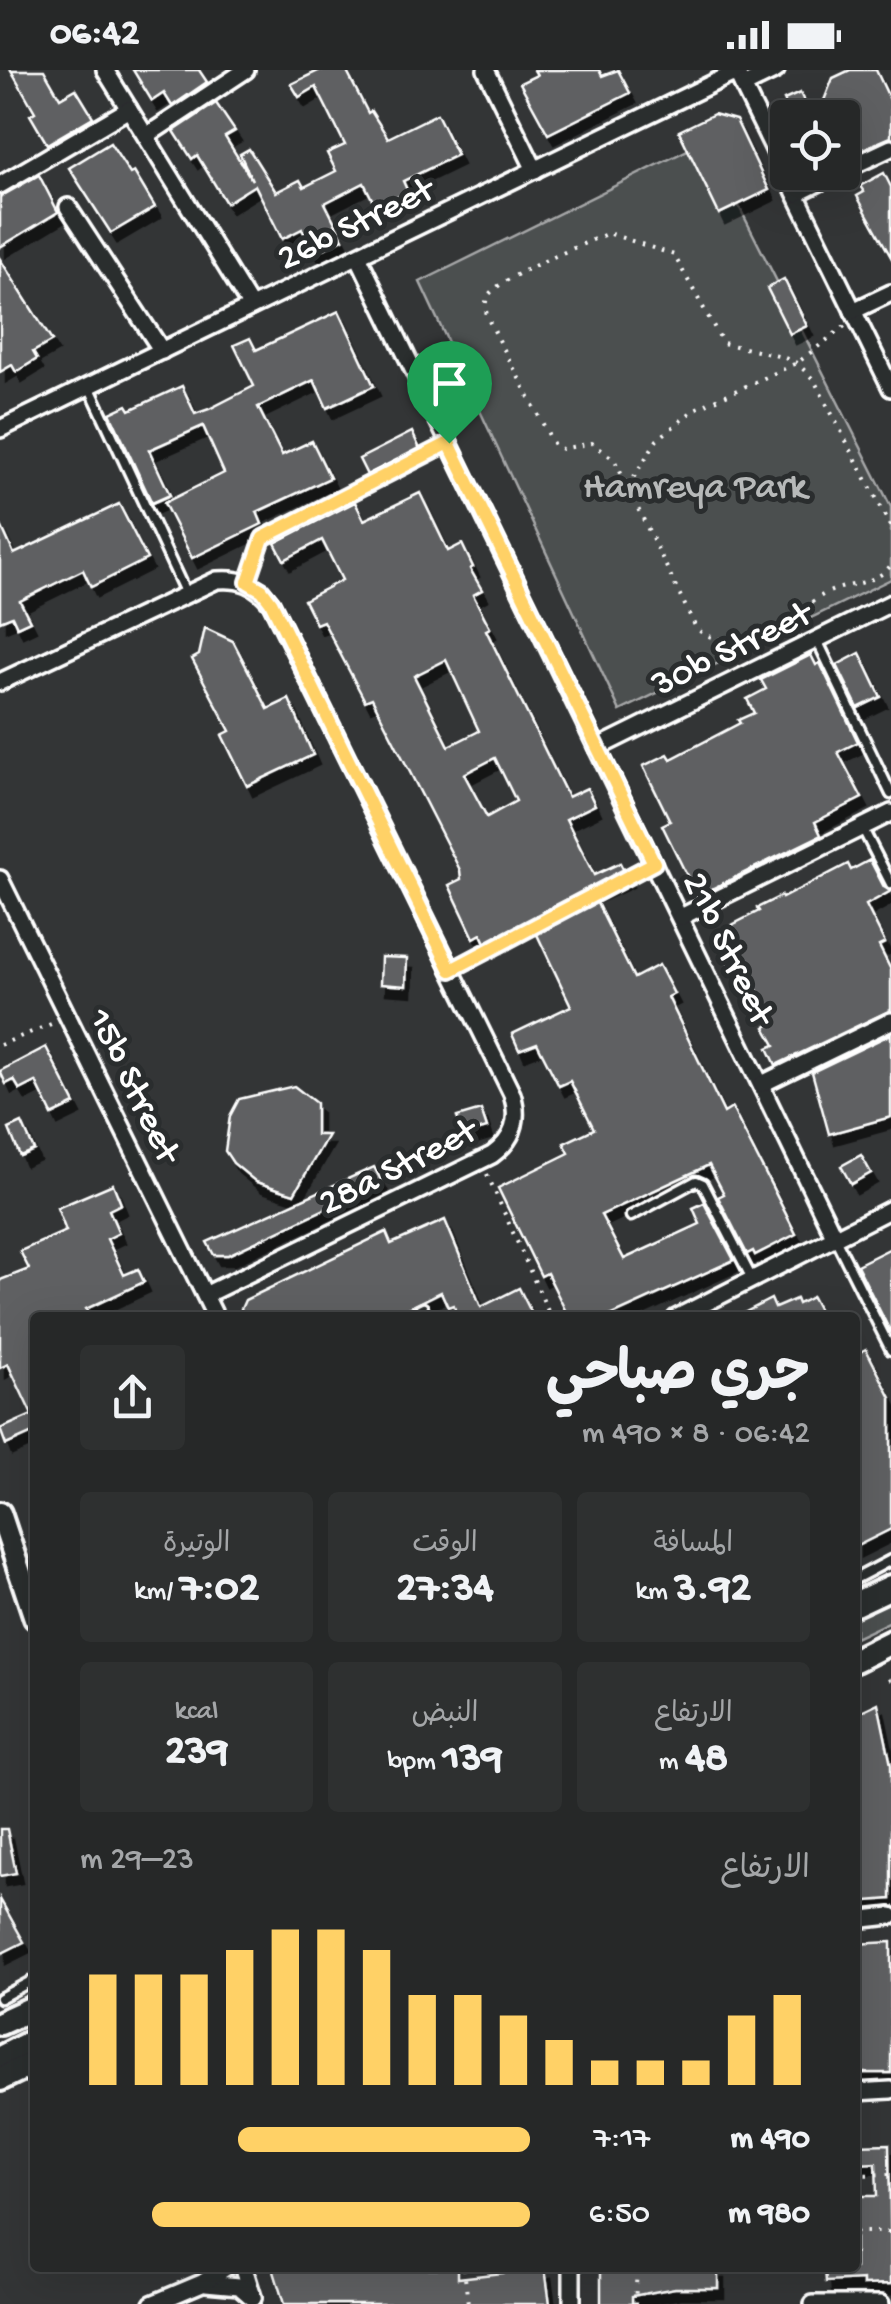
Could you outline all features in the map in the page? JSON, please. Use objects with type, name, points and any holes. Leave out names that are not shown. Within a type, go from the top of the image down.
[{"type":"main road","points":[[860,1602],[891,1587]]},
{"type":"main road","points":[[860,1658],[891,1642]]},
{"type":"main road","points":[[0,2024],[30,2009]]},
{"type":"main road","points":[[0,2058],[30,2043]]},
{"type":"main road","points":[[0,2079],[30,2064]]},
{"type":"street","points":[[105,70],[251,307]]},
{"type":"street","points":[[146,136],[246,70]]},
{"type":"street","points":[[486,70],[534,170]]},
{"type":"street","name":"26b Street","points":[[0,429],[534,170],[738,76],[776,70]]},
{"type":"street","points":[[738,76],[891,388]]},
{"type":"street","points":[[0,186],[129,109]]},
{"type":"street","points":[[860,163],[891,148]]},
{"type":"street","points":[[796,194],[804,190]]},
{"type":"street","points":[[68,207],[162,351]]},
{"type":"street","name":"21b Street","points":[[358,256],[834,1236]]},
{"type":"street","points":[[855,314],[891,293]]},
{"type":"street","points":[[0,682],[217,580],[233,578],[248,582]]},
{"type":"street","name":"28a Street","points":[[205,1295],[481,1160],[512,1135],[516,1108],[271,602],[262,590],[248,582]]},
{"type":"street","name":"30b Street","points":[[598,748],[891,604]]},
{"type":"street","points":[[681,916],[891,813]]},
{"type":"street","name":"15b Street","points":[[0,879],[213,1312]]},
{"type":"street","points":[[762,1084],[891,1021]]},
{"type":"street","points":[[687,1312],[891,1208]]},
{"type":"street","points":[[0,1513],[30,1603]]},
{"type":"street","points":[[860,1919],[891,1916]]},
{"type":"street","points":[[860,2092],[891,2090]]},
{"type":"street","points":[[152,2304],[218,2272]]},
{"type":"street","points":[[245,2272],[254,2301]]},
{"type":"street","points":[[572,2272],[572,2304]]},
{"type":"street","points":[[202,2283],[239,2286],[254,2301]]},
{"type":"street","points":[[813,2304],[880,2304]]},
{"type":"lane","points":[[89,386],[186,594]]},
{"type":"lane","points":[[817,640],[891,794]]},
{"type":"lane","points":[[862,827],[891,884]]},
{"type":"lane","points":[[631,1216],[696,1182],[702,1184],[751,1278]]},
{"type":"lane","points":[[834,1236],[891,1350]]},
{"type":"lane","points":[[415,1312],[423,1308]]},
{"type":"lane","points":[[860,1577],[891,1560]]},
{"type":"lane","points":[[0,1998],[30,1982]]},
{"type":"path","points":[[891,526],[822,393],[797,363],[723,343],[674,255],[608,234],[488,295],[488,319],[554,445],[562,448],[592,443],[614,459],[696,628],[714,638],[747,640],[769,634],[822,595],[884,575],[891,565]]},
{"type":"path","points":[[627,487],[657,440],[695,409],[797,363],[855,314]]},
{"type":"path","points":[[248,582],[263,538],[449,443]]},
{"type":"path","points":[[451,970],[654,863]]},
{"type":"path","points":[[0,1045],[68,1017]]},
{"type":"path","points":[[481,1160],[547,1312]]},
{"type":"path","points":[[860,2175],[891,2174]]},
{"type":"path","points":[[860,2232],[891,2232]]},
{"type":"path","points":[[464,2272],[468,2304]]},
{"type":"path","points":[[635,2304],[637,2272]]},
{"type":"green space","name":"Hamreya Park","points":[[706,141],[891,507],[891,579],[620,711],[420,282]]},
{"type":"green space","points":[[891,1601],[891,1621],[860,1636],[860,1616]]},
{"type":"building","points":[[11,70],[44,70],[60,98],[76,89],[93,117],[47,144],[30,115],[35,112]]},
{"type":"building","points":[[133,70],[199,70],[207,82],[172,106],[164,93],[152,101]]},
{"type":"building","points":[[320,70],[346,70],[368,113],[371,111],[388,138],[437,114],[457,155],[403,181],[408,192],[376,207],[364,183],[325,203],[343,239],[314,254],[302,229],[282,239],[255,185],[226,203],[197,155],[192,159],[174,131],[216,103],[235,131],[225,137],[252,180],[240,154],[249,149],[276,192],[300,180],[304,187],[336,171],[327,153],[345,145],[316,87],[299,97],[291,84]]},
{"type":"building","points":[[534,70],[599,70],[602,76],[618,70],[630,93],[548,134],[520,83],[537,75]]},
{"type":"building","points":[[850,70],[876,70],[891,102],[891,137],[860,150],[860,100],[824,100],[833,78]]},
{"type":"building","points":[[800,93],[803,100],[784,100]]},
{"type":"building","points":[[714,114],[736,120],[769,190],[719,214],[679,131]]},
{"type":"building","points":[[110,143],[155,207],[111,233],[69,168]]},
{"type":"building","points":[[884,173],[891,187],[891,257],[857,196],[864,192],[860,186]]},
{"type":"building","points":[[39,175],[58,212],[0,247],[0,197]]},
{"type":"building","points":[[0,259],[52,341],[33,352],[37,359],[16,372],[12,365],[0,372]]},
{"type":"building","points":[[784,279],[807,326],[790,334],[767,288]]},
{"type":"building","points":[[339,311],[374,386],[327,408],[314,380],[258,407],[282,455],[312,441],[330,478],[257,512],[262,524],[192,558],[164,503],[224,473],[203,426],[149,450],[170,495],[152,503],[110,413],[127,405],[130,410],[182,386],[195,414],[209,409],[254,386],[234,345],[250,338],[256,350]]},
{"type":"building","points":[[412,432],[420,449],[367,475],[359,459]]},
{"type":"building","points":[[420,493],[448,551],[462,544],[482,590],[473,595],[490,628],[486,630],[568,797],[587,788],[595,805],[566,819],[594,875],[620,863],[627,877],[592,893],[634,978],[659,965],[674,994],[668,997],[724,1113],[732,1108],[796,1234],[755,1255],[753,1251],[747,1254],[718,1197],[724,1194],[709,1165],[601,1215],[624,1259],[700,1224],[693,1208],[704,1203],[734,1260],[619,1312],[566,1312],[547,1273],[541,1276],[498,1188],[569,1153],[564,1143],[594,1129],[570,1081],[559,1086],[537,1043],[519,1050],[512,1034],[571,1006],[532,924],[486,945],[481,934],[474,938],[449,885],[461,879],[460,870],[372,698],[365,701],[323,621],[316,624],[304,600],[342,580],[322,540],[284,560],[275,543],[355,502],[364,520]],"holes":[[[446,660],[479,731],[449,746],[414,676]],[[495,758],[516,801],[487,817],[464,774]]]},
{"type":"building","points":[[119,504],[147,559],[91,587],[83,570],[20,601],[30,621],[17,627],[12,616],[0,621],[0,523],[14,554]]},
{"type":"building","points":[[205,628],[233,641],[268,709],[289,699],[313,755],[247,786],[222,735],[230,731],[192,659],[199,655]]},
{"type":"building","points":[[860,653],[881,697],[858,708],[837,665]]},
{"type":"building","points":[[811,655],[816,665],[820,663],[858,742],[838,752],[862,798],[815,822],[821,835],[697,896],[662,825],[670,821],[643,766],[668,754],[671,759],[740,723],[738,720],[754,713],[747,699],[766,689],[761,680]]},
{"type":"building","points":[[870,860],[884,887],[891,891],[866,905],[885,943],[879,946],[891,970],[891,1010],[776,1065],[768,1048],[775,1045],[765,1027],[773,1023],[745,965],[732,971],[716,940],[735,930],[732,925],[759,911],[757,908],[848,864],[851,870]]},
{"type":"building","points":[[381,957],[407,958],[406,986],[380,984]]},
{"type":"building","points":[[891,1034],[891,1117],[829,1134],[812,1072]]},
{"type":"building","points":[[46,1047],[75,1104],[52,1115],[36,1082],[20,1090],[14,1080],[6,1084],[0,1071]]},
{"type":"building","points":[[294,1086],[316,1103],[316,1135],[328,1135],[294,1194],[256,1182],[225,1151],[230,1116],[239,1099]]},
{"type":"building","points":[[481,1110],[487,1128],[463,1135],[457,1117]]},
{"type":"building","points":[[22,1123],[34,1150],[20,1156],[9,1129]]},
{"type":"building","points":[[861,1155],[871,1173],[851,1184],[841,1166]]},
{"type":"building","points":[[374,1167],[382,1182],[228,1255],[214,1255],[207,1242]]},
{"type":"building","points":[[113,1184],[121,1204],[109,1210],[119,1233],[107,1239],[124,1275],[138,1269],[144,1282],[86,1309],[87,1312],[30,1312],[30,1411],[8,1364],[0,1368],[0,1280],[29,1269],[20,1251],[66,1231],[57,1208]]},
{"type":"building","points":[[445,1220],[481,1307],[519,1288],[531,1312],[457,1312],[453,1305],[448,1307],[441,1292],[401,1312],[240,1312],[245,1300],[386,1232],[391,1244]]},
{"type":"building","points":[[891,1248],[891,1333],[857,1265]]},
{"type":"building","points":[[812,1297],[820,1312],[746,1312],[771,1299],[775,1308],[796,1299],[798,1304]]},
{"type":"building","points":[[866,1349],[891,1398],[891,1529],[860,1544],[860,1352]]},
{"type":"building","points":[[30,1416],[30,1434],[6,1445],[0,1429]]},
{"type":"building","points":[[878,1703],[891,1765],[891,1899],[860,1902],[860,1712]]},
{"type":"building","points":[[0,1829],[7,1829],[16,1873],[0,1876]]},
{"type":"building","points":[[0,1899],[24,1942],[0,1954]]},
{"type":"building","points":[[891,1942],[891,2073],[860,2073],[860,1944]]},
{"type":"building","points":[[889,2144],[891,2284],[863,2285],[863,2280],[826,2282],[825,2272],[860,2272],[860,2196],[877,2196],[876,2163],[860,2164],[860,2145]]},
{"type":"building","points":[[274,2272],[458,2272],[458,2278],[546,2272],[550,2304],[284,2304]]},
{"type":"building","points":[[601,2272],[718,2272],[718,2288],[675,2288],[632,2296],[632,2304],[601,2304]]},
{"type":"route","points":[[449,443],[654,863],[451,970],[271,602],[262,590],[248,582],[263,538],[449,443]]}]
